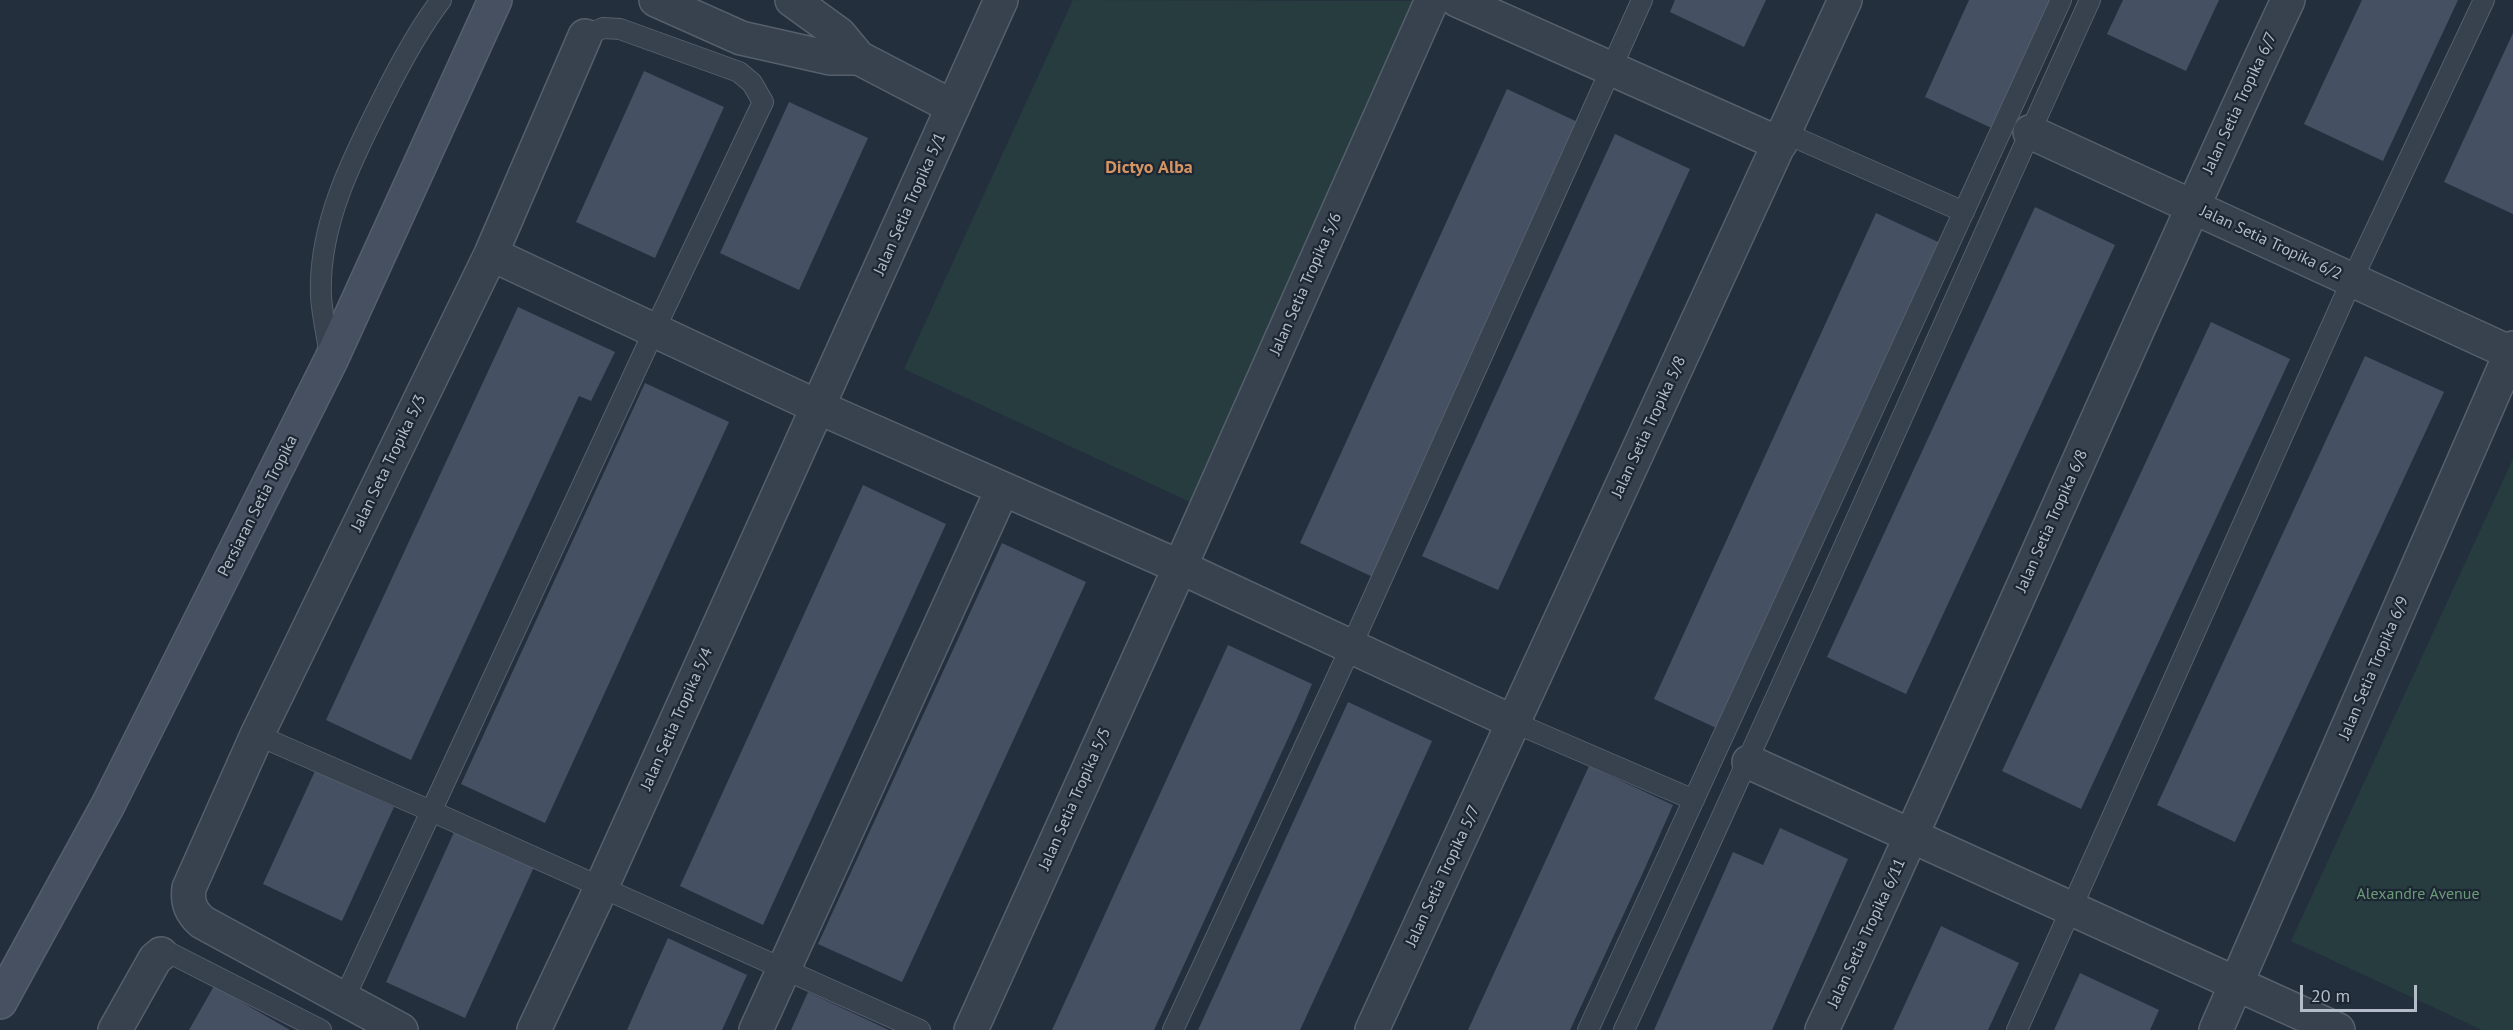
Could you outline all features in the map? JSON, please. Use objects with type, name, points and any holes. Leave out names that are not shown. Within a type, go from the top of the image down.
[{"type":"street","name":"Persiaran Setia Tropika","points":[[0,1002],[108,805],[331,360],[495,0]]},
{"type":"street","points":[[656,0],[741,38],[830,58],[859,58]]},
{"type":"street","points":[[792,0],[839,34],[859,58],[953,107]]},
{"type":"street","name":"Jalan Setia Tropika 5/1","points":[[818,407],[1001,0]]},
{"type":"street","name":"Jalan Setia Tropika 5/6","points":[[1180,567],[1432,0]]},
{"type":"street","points":[[1457,0],[1610,69],[1782,138]]},
{"type":"street","name":"Jalan Setia Tropika 5/8","points":[[1513,722],[1845,0]]},
{"type":"street","name":"Jalan Setia Tropika 6/7","points":[[2191,206],[2288,0]]},
{"type":"street","name":"Jalan Seta Tropika 5/3","points":[[344,999],[202,922],[190,907],[187,898],[189,888],[257,735],[490,254],[585,36]]},
{"type":"street","name":"Jalan Setia Tropika 6/2","points":[[2030,132],[2512,351]]},
{"type":"street","name":"Jalan Setia Tropika 6/8","points":[[1913,836],[2191,206]]},
{"type":"street","points":[[490,254],[818,407],[1180,567],[1513,722]]},
{"type":"street","name":"Jalan Setia Tropika 6/9","points":[[2216,1030],[2512,351]]},
{"type":"street","name":"Jalan Setia Tropika 5/4","points":[[534,1030],[601,888],[818,407]]},
{"type":"street","points":[[756,1030],[1002,490]]},
{"type":"street","name":"Jalan Setia Tropika 5/5","points":[[971,1030],[1180,567]]},
{"type":"street","name":"Jalan Setia Tropika 5/7","points":[[1372,1030],[1513,722]]},
{"type":"street","points":[[1749,762],[2338,1030]]},
{"type":"street","name":"Jalan Setia Tropika 6/11","points":[[1822,1030],[1913,836]]},
{"type":"street","points":[[115,1030],[155,959],[161,954]]},
{"type":"street","points":[[344,999],[401,1030]]},
{"type":"lane","points":[[331,360],[321,296],[324,254],[332,215],[360,143],[402,62],[441,0]]},
{"type":"lane","points":[[1173,1030],[1351,647],[1642,0]]},
{"type":"lane","points":[[1588,1030],[2061,0]]},
{"type":"lane","points":[[1624,1030],[1749,762],[2090,0]]},
{"type":"lane","points":[[2017,1030],[2352,280],[2484,0]]},
{"type":"lane","points":[[344,999],[654,331],[763,102],[752,83],[739,72],[620,29],[603,28],[585,36]]},
{"type":"lane","points":[[1782,138],[1964,212]]},
{"type":"lane","points":[[1513,722],[1694,800]]},
{"type":"lane","points":[[257,735],[920,1030]]},
{"type":"lane","points":[[161,954],[168,952],[321,1030]]},
{"type":"green space","name":"Dictyo Alba","points":[[1073,0],[1420,1],[1190,502],[904,369]]},
{"type":"green space","name":"Alexandre Avenue","points":[[2513,459],[2513,1030],[2482,1030],[2291,941]]},
{"type":"building","points":[[1675,0],[1766,0],[1744,47],[1670,12]]},
{"type":"building","points":[[1969,0],[2060,0],[2000,132],[1925,97]]},
{"type":"building","points":[[2123,0],[2219,0],[2186,71],[2107,34]]},
{"type":"building","points":[[2362,0],[2458,0],[2383,161],[2304,124]]},
{"type":"building","points":[[2513,33],[2513,214],[2444,182]]},
{"type":"building","points":[[644,71],[724,107],[655,258],[576,222]]},
{"type":"building","points":[[1507,89],[1582,124],[1375,578],[1300,543]]},
{"type":"building","points":[[789,102],[868,138],[799,290],[720,253]]},
{"type":"building","points":[[1615,134],[1690,169],[1498,590],[1422,556]]},
{"type":"building","points":[[2035,207],[2115,245],[1906,694],[1827,657]]},
{"type":"building","points":[[1876,213],[1951,248],[1729,734],[1654,699]]},
{"type":"building","points":[[518,307],[615,352],[591,401],[579,396],[411,760],[326,720]]},
{"type":"building","points":[[2211,322],[2290,359],[2081,809],[2002,771]]},
{"type":"building","points":[[2365,356],[2444,392],[2235,842],[2157,805]]},
{"type":"building","points":[[645,383],[729,422],[545,823],[461,784]]},
{"type":"building","points":[[863,485],[946,524],[763,925],[680,886]]},
{"type":"building","points":[[1002,543],[1086,582],[902,982],[818,944]]},
{"type":"building","points":[[1228,645],[1312,684],[1296,721],[1154,1030],[1052,1030]]},
{"type":"building","points":[[1348,702],[1432,741],[1349,924],[1300,1030],[1198,1030]]},
{"type":"building","points":[[1589,766],[1673,805],[1641,877],[1570,1030],[1468,1030]]},
{"type":"building","points":[[315,771],[394,807],[342,921],[263,884]]},
{"type":"building","points":[[1780,828],[1848,859],[1772,1030],[1654,1030],[1733,852],[1763,865]]},
{"type":"building","points":[[455,830],[534,867],[465,1018],[386,982]]},
{"type":"building","points":[[1941,926],[2019,963],[1988,1030],[1893,1030]]},
{"type":"building","points":[[668,938],[747,975],[722,1030],[627,1030]]},
{"type":"building","points":[[2080,973],[2159,1010],[2150,1030],[2054,1030]]},
{"type":"building","points":[[214,986],[290,1030],[189,1030]]},
{"type":"building","points":[[808,992],[889,1030],[791,1030]]},
{"type":"district","name":"Dictyo Alba","points":[[1149,168]]}]
